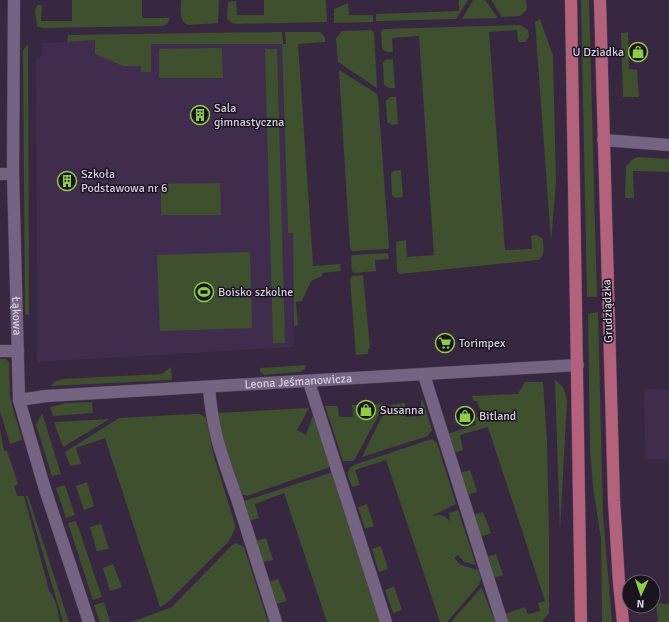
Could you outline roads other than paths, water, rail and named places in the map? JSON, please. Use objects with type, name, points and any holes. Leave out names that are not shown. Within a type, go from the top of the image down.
[{"type":"main road","points":[[571,0],[581,622]]},
{"type":"main road","name":"Grudziądzka","points":[[600,0],[614,501],[623,622]]},
{"type":"street","name":"Łąkowa","points":[[14,0],[13,174],[19,400],[44,486],[89,622]]},
{"type":"street","points":[[604,140],[669,145]]},
{"type":"street","points":[[0,174],[13,174]]},
{"type":"street","points":[[0,351],[18,351]]},
{"type":"street","name":"Leona Jeśmanowicza","points":[[19,400],[46,396],[309,382],[578,365]]},
{"type":"street","points":[[424,375],[502,622]]},
{"type":"street","points":[[309,382],[386,622]]},
{"type":"street","points":[[209,387],[211,410],[220,452],[238,502],[276,622]]},
{"type":"place","name":"U Dziadka","points":[[638,52]]},
{"type":"place","name":"Sala gimnastyczna","points":[[200,115]]},
{"type":"place","name":"Szkoła Podstawowa nr 6","points":[[67,181]]},
{"type":"place","name":"Boisko szkolne","points":[[204,292]]},
{"type":"place","name":"Torimpex","points":[[445,343]]},
{"type":"place","name":"Susanna","points":[[366,410]]},
{"type":"place","name":"Bitland","points":[[465,416]]}]
